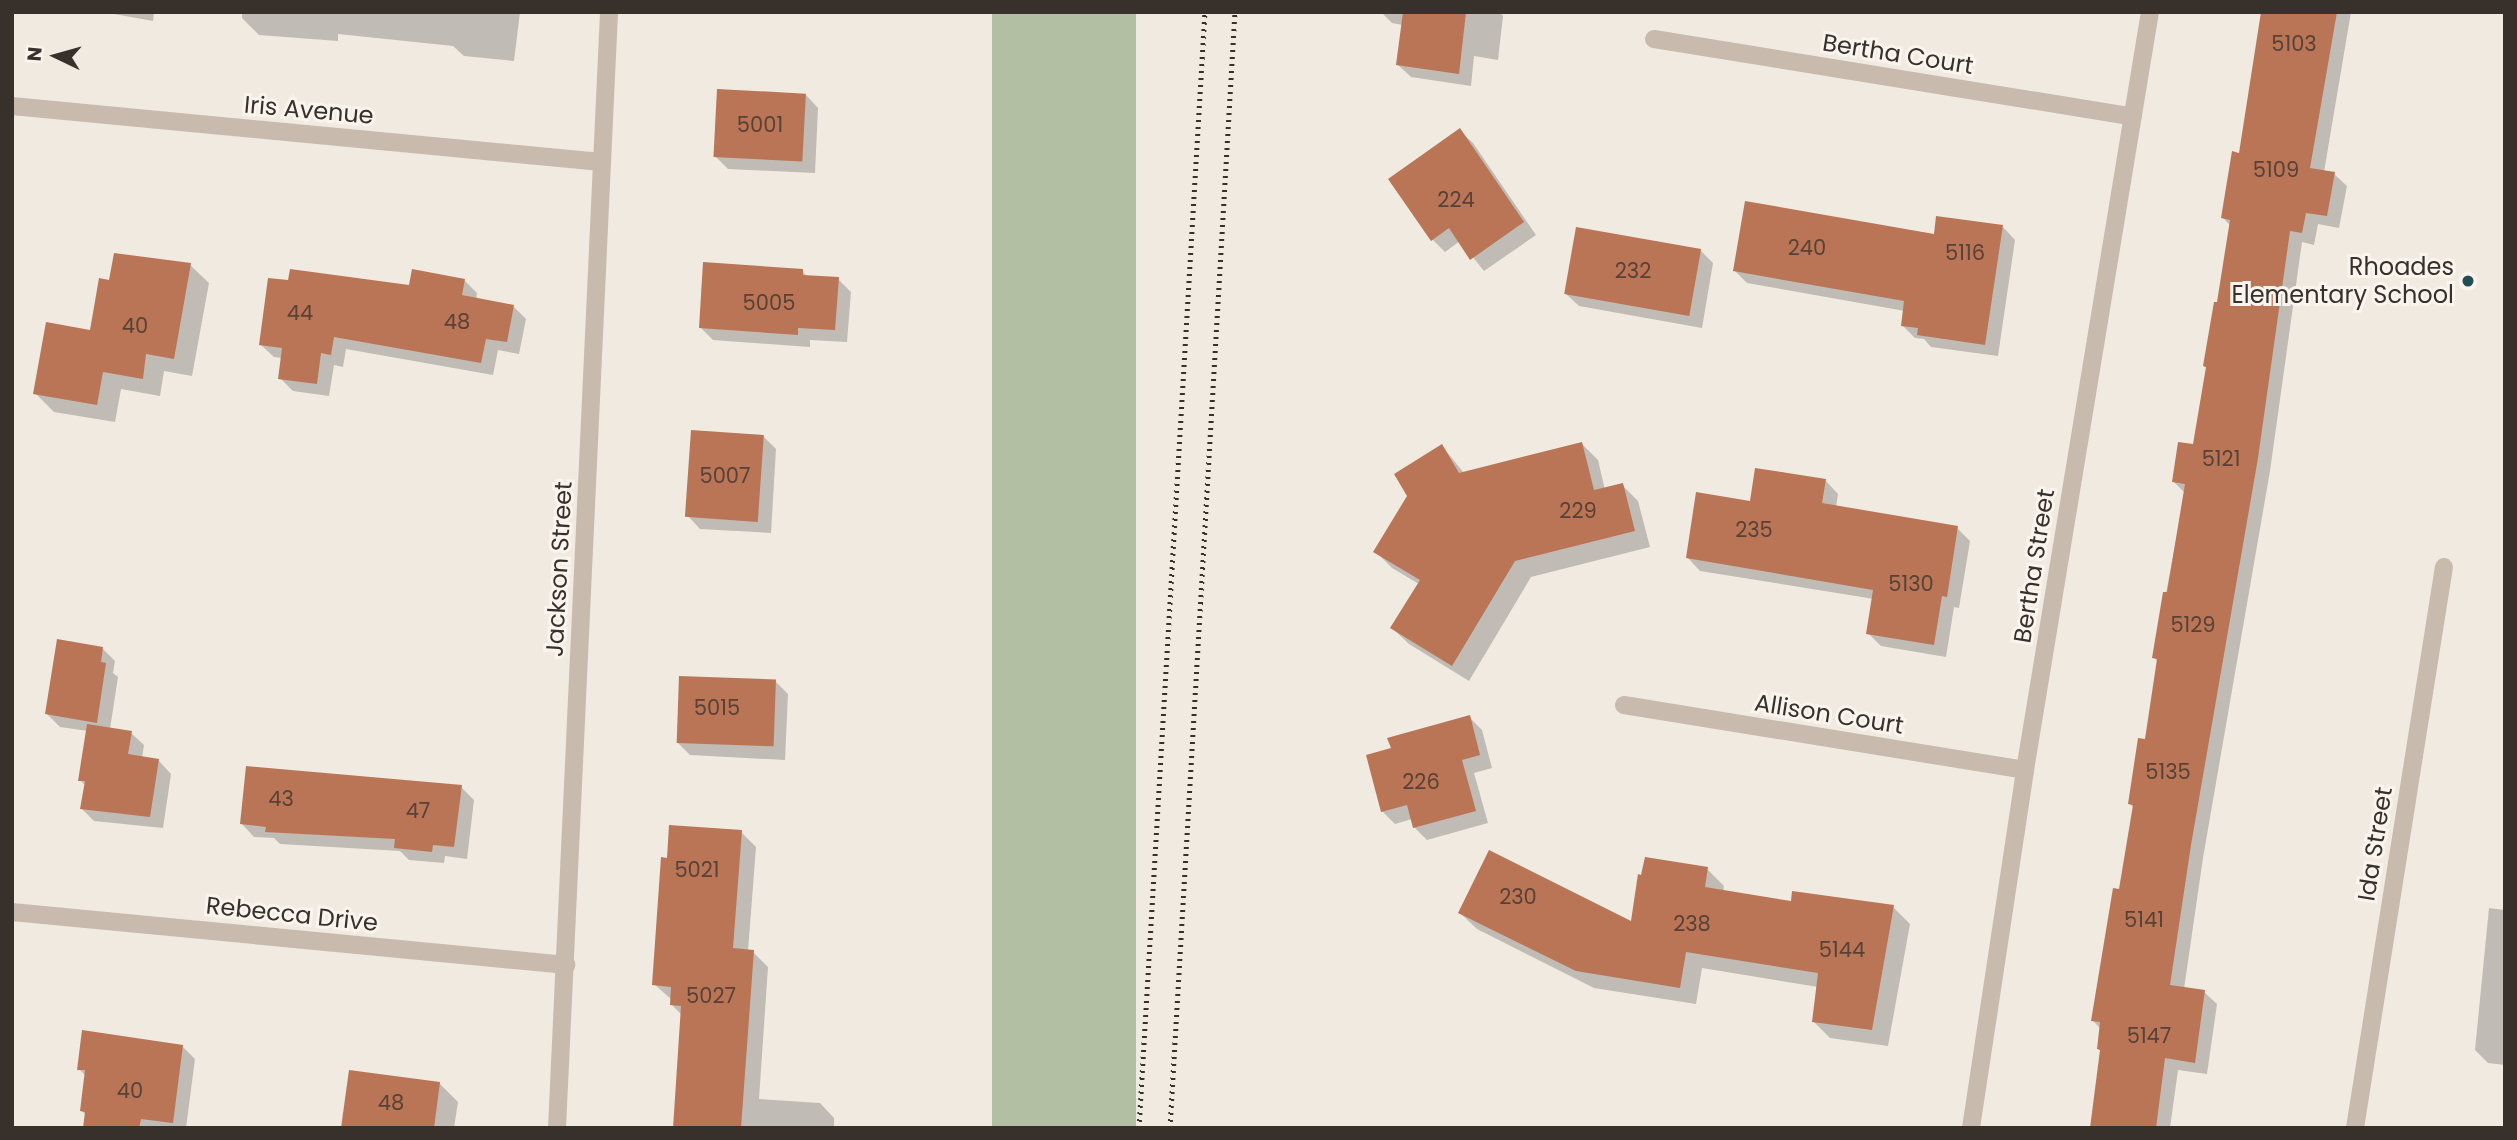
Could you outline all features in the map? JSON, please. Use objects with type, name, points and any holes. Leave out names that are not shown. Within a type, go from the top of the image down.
[{"type":"street","name":"Jackson Street","points":[[557,1128],[609,12]]},
{"type":"street","name":"Bertha Street","points":[[1970,1128],[2025,770],[2150,12]]},
{"type":"street","name":"Bertha Court","points":[[1654,39],[2133,117]]},
{"type":"street","name":"Iris Avenue","points":[[12,106],[601,162]]},
{"type":"street","name":"Ida Street","points":[[2355,1128],[2444,567]]},
{"type":"street","name":"Allison Court","points":[[1624,705],[2025,770]]},
{"type":"street","name":"Rebecca Drive","points":[[12,912],[566,965]]},
{"type":"green space","points":[[992,12],[1136,12],[1136,1128],[992,1128]]},
{"type":"building","points":[[1403,12],[1466,12],[1459,74],[1396,65]]},
{"type":"building","points":[[2261,12],[2337,12],[2310,168],[2335,172],[2327,216],[2306,213],[2302,233],[2290,231],[2258,458],[2191,845],[2170,985],[2205,990],[2195,1063],[2165,1058],[2156,1128],[2090,1128],[2100,1050],[2097,1049],[2100,1022],[2091,1021],[2113,888],[2119,889],[2133,805],[2128,804],[2138,738],[2145,739],[2157,659],[2152,658],[2163,592],[2167,592],[2185,484],[2172,482],[2178,442],[2193,444],[2206,367],[2203,366],[2214,302],[2217,302],[2230,220],[2221,218],[2232,151],[2239,153]]},
{"type":"building","points":[[717,89],[806,94],[802,162],[713,157]]},
{"type":"building","points":[[1460,128],[1524,222],[1470,260],[1449,228],[1431,241],[1388,179]]},
{"type":"building","points":[[1745,201],[1934,234],[1936,216],[2003,225],[1985,345],[1917,335],[1918,328],[1901,326],[1904,301],[1733,271]]},
{"type":"building","points":[[1576,227],[1701,249],[1689,316],[1564,294]]},
{"type":"building","points":[[114,253],[191,263],[174,359],[146,354],[143,379],[103,372],[97,405],[33,394],[46,322],[90,330],[99,278],[109,280]]},
{"type":"building","points":[[703,262],[803,269],[803,275],[839,277],[835,330],[798,328],[798,335],[699,328]]},
{"type":"building","points":[[290,269],[409,285],[412,269],[465,279],[462,295],[514,305],[507,342],[486,339],[481,363],[334,337],[331,355],[321,353],[317,384],[278,379],[282,348],[259,345],[268,278],[288,280]]},
{"type":"building","points":[[691,430],[764,435],[758,522],[685,517]]},
{"type":"building","points":[[1582,442],[1594,490],[1623,483],[1635,531],[1515,561],[1452,666],[1390,628],[1420,580],[1373,552],[1407,496],[1394,474],[1442,444],[1459,473]]},
{"type":"building","points":[[1755,468],[1826,479],[1822,503],[1958,526],[1947,597],[1942,596],[1934,645],[1866,634],[1873,590],[1686,558],[1696,492],[1750,501]]},
{"type":"building","points":[[57,639],[103,647],[101,662],[106,663],[97,723],[45,714]]},
{"type":"building","points":[[679,676],[776,679],[774,746],[677,743]]},
{"type":"building","points":[[1470,715],[1480,755],[1462,760],[1476,811],[1413,828],[1407,805],[1381,812],[1366,755],[1391,748],[1387,738]]},
{"type":"building","points":[[87,724],[132,731],[128,754],[159,759],[150,817],[80,809],[85,781],[78,781]]},
{"type":"building","points":[[246,766],[462,785],[454,847],[433,845],[432,852],[394,848],[395,839],[265,832],[266,827],[240,824]]},
{"type":"building","points":[[669,825],[742,830],[733,948],[754,950],[741,1128],[673,1128],[681,1006],[670,1005],[671,987],[652,985],[661,857],[667,858]]},
{"type":"building","points":[[1489,850],[1631,921],[1638,874],[1641,875],[1645,857],[1708,867],[1705,887],[1791,901],[1792,891],[1894,905],[1872,1030],[1812,1022],[1818,973],[1686,952],[1680,988],[1576,971],[1458,913]]},
{"type":"building","points":[[82,1030],[183,1045],[173,1123],[141,1119],[139,1128],[83,1128],[85,1112],[80,1111],[85,1070],[77,1070]]},
{"type":"building","points":[[349,1070],[440,1082],[434,1128],[341,1128]]},
{"type":"railway","points":[[1139,1128],[1205,12]]},
{"type":"railway","points":[[1170,1128],[1235,12]]},
{"type":"place","name":"Rhoades Elementary School","points":[[2468,281]]}]
